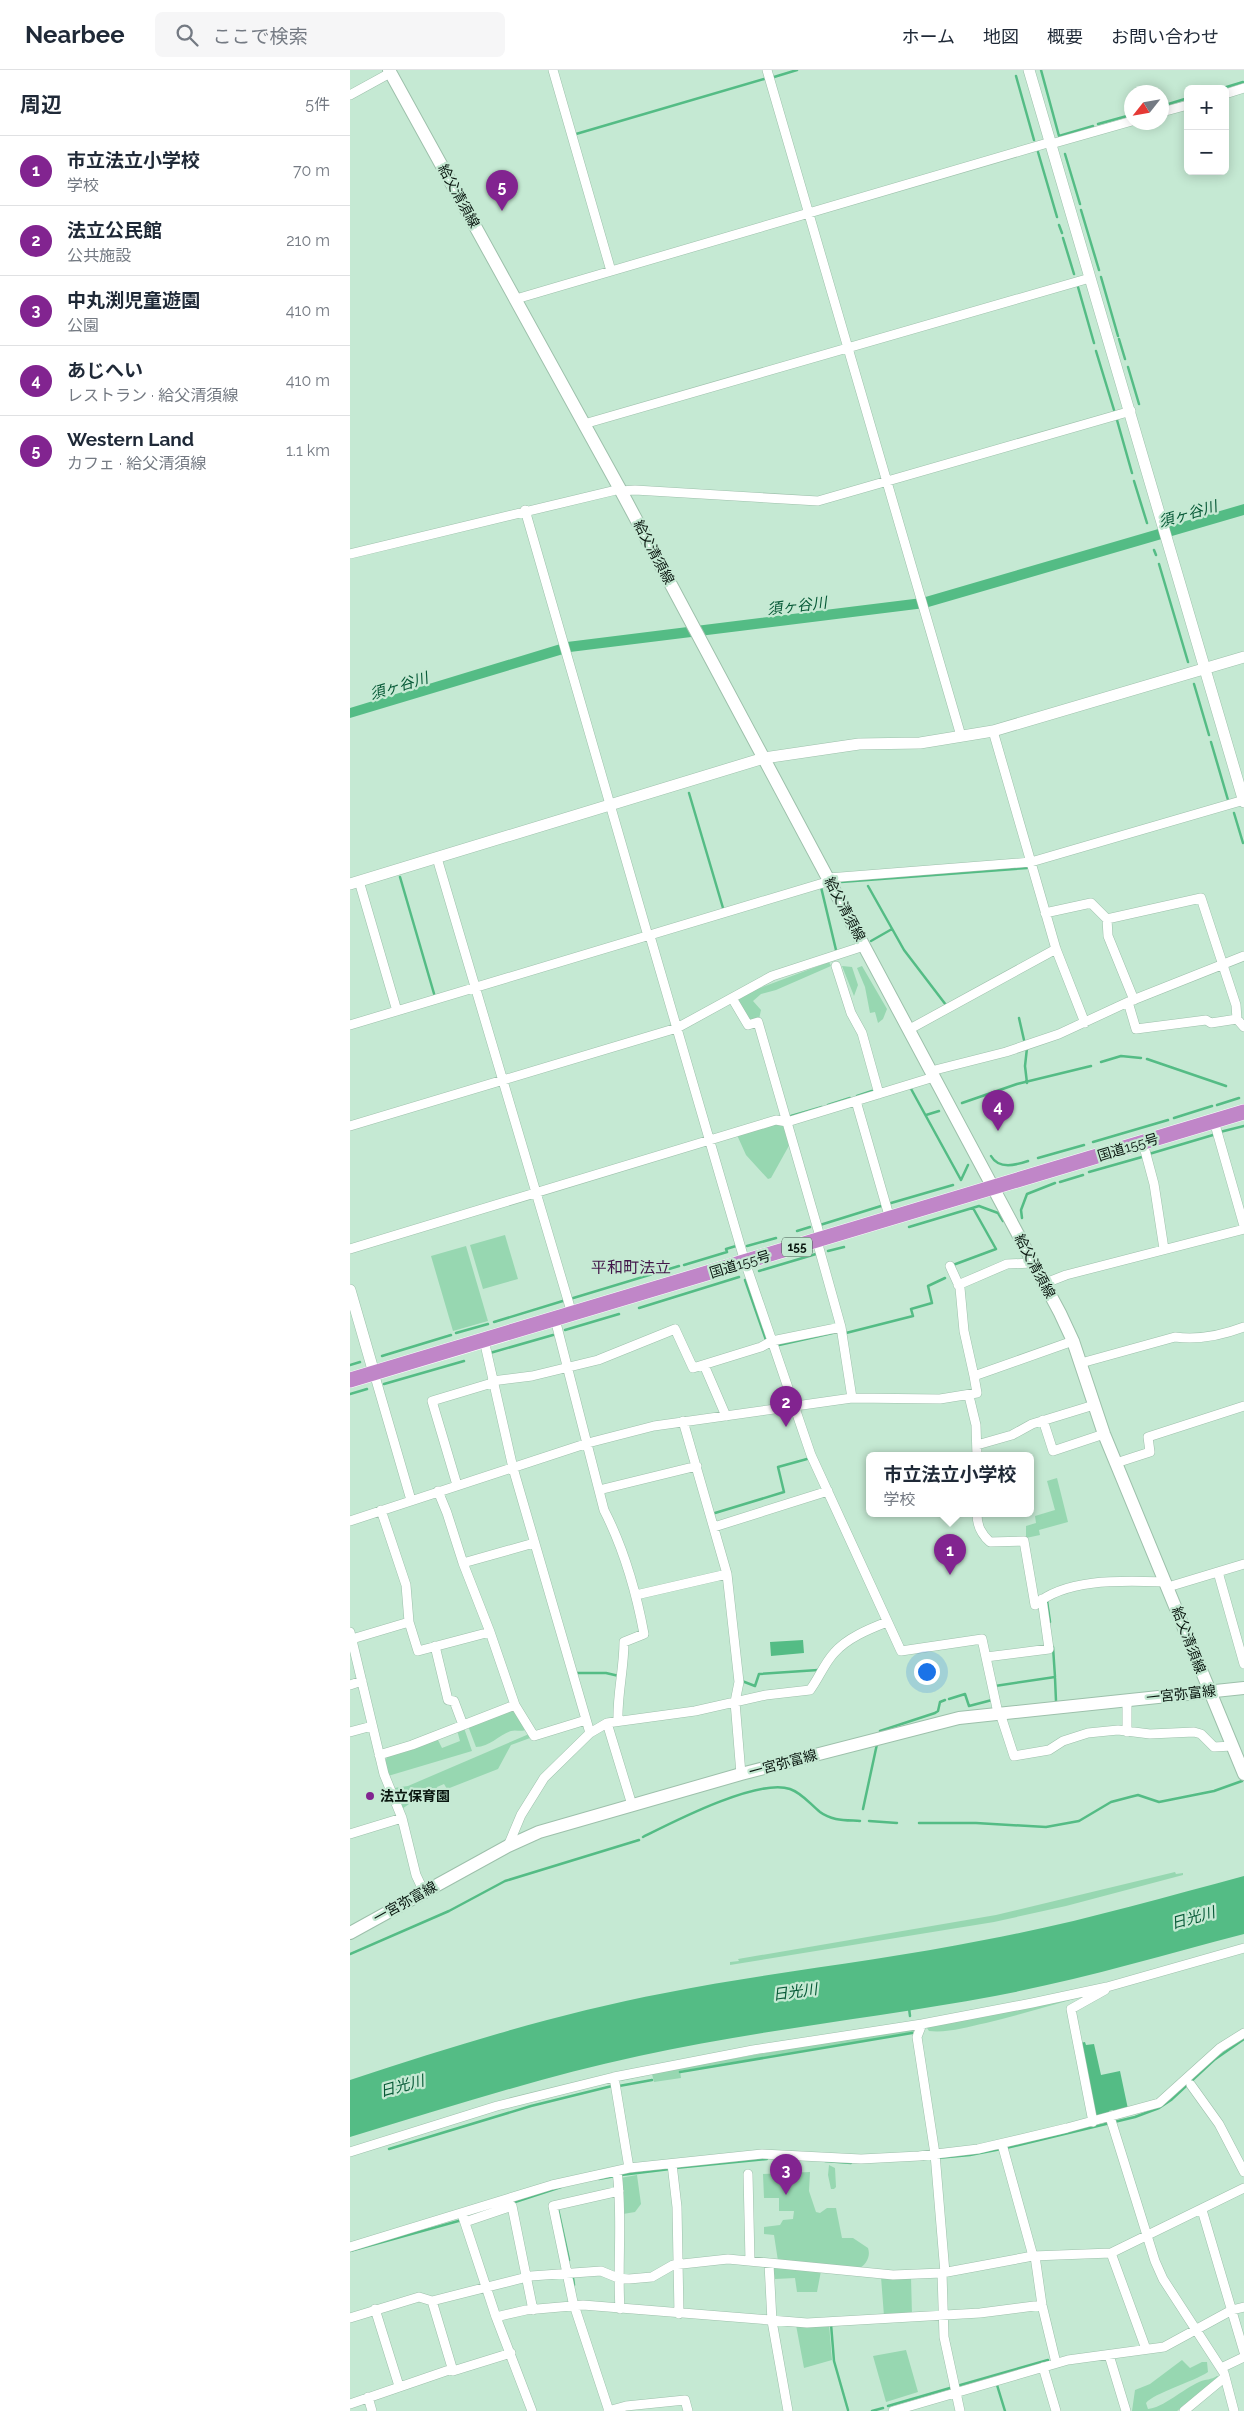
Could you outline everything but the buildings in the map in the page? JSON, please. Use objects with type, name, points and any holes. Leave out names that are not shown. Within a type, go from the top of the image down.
[{"type":"highway","name":"国道155号","points":[[350,1380],[1244,1112]]},
{"type":"main road","name":"給父清須線","points":[[390,71],[621,490],[908,1030],[995,1188],[1073,1341],[1104,1434],[1244,1774]]},
{"type":"main road","name":"一宮弥富線","points":[[350,1933],[508,1846],[539,1832],[741,1774],[960,1718],[1244,1688]]},
{"type":"street","points":[[553,70],[612,271]]},
{"type":"street","points":[[767,70],[961,736]]},
{"type":"street","points":[[350,1026],[829,880],[1031,862],[1244,801],[1029,70]]},
{"type":"street","points":[[350,95],[390,71]]},
{"type":"street","points":[[1229,93],[1244,88]]},
{"type":"street","points":[[1169,110],[1184,106]]},
{"type":"street","points":[[516,299],[1124,123]]},
{"type":"street","points":[[584,424],[1090,278]]},
{"type":"street","points":[[350,554],[525,510],[621,490],[818,502],[1130,411]]},
{"type":"street","points":[[525,510],[609,806],[746,1262],[772,1341],[811,1455],[901,1651],[982,1639],[999,1713],[1014,1756],[1049,1750],[1063,1741],[1088,1733],[1118,1730],[1150,1734],[1194,1732],[1201,1734],[1214,1747],[1232,1746]]},
{"type":"street","points":[[397,1011],[355,882],[764,758],[859,744],[920,743],[993,730],[1244,657]]},
{"type":"street","points":[[993,730],[1056,950],[1085,1023]]},
{"type":"street","points":[[437,858],[572,1314]]},
{"type":"street","points":[[1107,919],[1201,898],[1236,1005],[1238,1019],[1244,1027]]},
{"type":"street","points":[[1045,913],[1091,903],[1107,919],[1108,936],[1131,1001],[1136,1029],[1206,1020],[1211,1023],[1238,1019]]},
{"type":"street","points":[[350,1126],[677,1028],[772,976],[864,946]]},
{"type":"street","points":[[908,1030],[1056,950]]},
{"type":"street","points":[[350,1250],[776,1120],[787,1122],[879,1094],[932,1074],[1006,1052],[1085,1023],[1131,1001],[1244,956]]},
{"type":"street","points":[[836,966],[851,1013],[862,1033],[879,1094]]},
{"type":"street","points":[[732,998],[748,1025],[758,1022],[787,1122],[841,1327],[852,1398]]},
{"type":"street","points":[[856,1101],[890,1219]]},
{"type":"street","points":[[1043,1284],[1066,1275],[1244,1227],[1214,1121]]},
{"type":"street","points":[[1143,1143],[1154,1184],[1164,1249]]},
{"type":"street","points":[[958,1285],[1007,1264],[1032,1263]]},
{"type":"street","points":[[350,1521],[588,1443],[683,1421],[852,1398],[940,1399],[977,1394],[964,1331],[964,1314],[958,1285],[950,1266]]},
{"type":"street","points":[[350,1290],[411,1500]]},
{"type":"street","points":[[555,1319],[604,1510],[615,1532],[636,1595],[644,1634],[624,1642],[618,1721]]},
{"type":"street","points":[[457,1486],[432,1401],[492,1382],[532,1376],[598,1360],[675,1329],[693,1368],[761,1347],[772,1341],[841,1327]]},
{"type":"street","points":[[1081,1362],[1175,1337],[1200,1337],[1231,1332],[1244,1327]]},
{"type":"street","points":[[484,1340],[513,1468],[590,1733]]},
{"type":"street","points":[[974,1376],[1073,1341]]},
{"type":"street","points":[[704,1365],[726,1416]]},
{"type":"street","points":[[969,1396],[976,1425],[977,1452]]},
{"type":"street","points":[[977,1445],[1012,1435],[1043,1420],[1094,1405]]},
{"type":"street","points":[[1116,1463],[1150,1452],[1148,1437],[1244,1406]]},
{"type":"street","points":[[1043,1420],[1053,1451],[1104,1434]]},
{"type":"street","points":[[683,1421],[727,1574],[739,1682],[735,1702],[741,1774]]},
{"type":"street","points":[[600,1490],[697,1466]]},
{"type":"street","points":[[438,1491],[515,1704],[534,1736],[586,1720]]},
{"type":"street","points":[[714,1527],[828,1491]]},
{"type":"street","points":[[381,1510],[406,1584],[409,1622],[418,1651],[490,1632]]},
{"type":"street","points":[[977,1517],[982,1534],[990,1542],[1024,1541],[1035,1605],[1062,1588],[1121,1581],[1167,1585],[1244,1564]]},
{"type":"street","points":[[463,1563],[534,1543]]},
{"type":"street","points":[[1218,1572],[1244,1664]]},
{"type":"street","points":[[636,1595],[727,1574]]},
{"type":"street","points":[[986,1657],[1049,1649],[1042,1599]]},
{"type":"street","points":[[409,1622],[351,1636],[378,1755],[402,1818],[416,1875],[424,1892]]},
{"type":"street","points":[[508,1846],[521,1815],[544,1778],[590,1733],[607,1723],[695,1711],[735,1702],[810,1690],[840,1647],[866,1631],[888,1622]]},
{"type":"street","points":[[435,1646],[448,1700],[454,1701],[463,1725]]},
{"type":"street","points":[[350,1685],[362,1681]]},
{"type":"street","points":[[1127,1700],[1127,1732]]},
{"type":"street","points":[[378,1755],[412,1745],[515,1704]]},
{"type":"street","points":[[607,1723],[632,1805]]},
{"type":"street","points":[[350,1732],[372,1726]]},
{"type":"street","points":[[350,1834],[402,1818]]},
{"type":"street","points":[[350,2152],[496,2106],[614,2077],[753,2050],[922,2024],[1107,1987],[1244,1948]]},
{"type":"street","points":[[1093,2122],[1071,2009],[1104,1992],[1107,1987]]},
{"type":"street","points":[[922,2024],[917,2037],[935,2157],[943,2273],[944,2338],[960,2411]]},
{"type":"street","points":[[464,2218],[552,2185],[617,2174],[629,2168],[672,2167],[762,2154],[861,2159],[935,2157],[1003,2147],[1093,2122],[1111,2121],[1159,2102],[1214,2053],[1244,2033]]},
{"type":"street","points":[[614,2077],[629,2168]]},
{"type":"street","points":[[1191,2085],[1219,2124],[1244,2172]]},
{"type":"street","points":[[1111,2121],[1155,2261],[1163,2279],[1221,2368],[1234,2411]]},
{"type":"street","points":[[1003,2147],[1034,2256],[1042,2305],[1056,2364]]},
{"type":"street","points":[[672,2167],[679,2314]]},
{"type":"street","points":[[617,2174],[620,2190],[618,2278],[620,2308]]},
{"type":"street","points":[[748,2174],[750,2261]]},
{"type":"street","points":[[350,2318],[419,2297],[432,2301],[527,2277],[601,2270],[618,2278],[652,2277],[673,2264],[728,2259],[893,2275],[943,2273],[1034,2256],[1111,2253],[1244,2188]]},
{"type":"street","points":[[620,2190],[553,2206],[575,2306],[608,2411],[626,2406],[684,2400],[688,2411]]},
{"type":"street","points":[[350,2247],[512,2206],[534,2310]]},
{"type":"street","points":[[1202,2210],[1244,2352]]},
{"type":"street","points":[[464,2218],[496,2318],[532,2411]]},
{"type":"street","points":[[1111,2253],[1146,2349]]},
{"type":"street","points":[[769,2264],[772,2321],[788,2411]]},
{"type":"street","points":[[432,2301],[452,2369]]},
{"type":"street","points":[[496,2318],[534,2310],[575,2306],[807,2323],[944,2316],[1042,2305]]},
{"type":"street","points":[[893,2411],[1043,2367],[1110,2354],[1164,2347],[1232,2310],[1244,2307]]},
{"type":"street","points":[[375,2309],[399,2386]]},
{"type":"street","points":[[350,2404],[452,2369],[453,2371],[511,2353]]},
{"type":"street","points":[[1110,2354],[1126,2411]]},
{"type":"street","points":[[1221,2368],[1244,2357]]},
{"type":"street","points":[[1043,2367],[1056,2411]]},
{"type":"street","points":[[1184,2411],[1225,2377]]},
{"type":"street","points":[[368,2397],[372,2411]]},
{"type":"shaded area","points":[[829,962],[831,966],[776,990],[761,994],[753,1001],[761,1010],[759,1019],[749,1023],[736,1001],[752,991]]},
{"type":"shaded area","points":[[842,966],[852,967],[858,985],[854,996]]},
{"type":"shaded area","points":[[862,966],[887,1009],[883,1019],[878,1023],[875,1012],[870,1013],[865,987],[857,968]]},
{"type":"shaded area","points":[[779,1122],[785,1126],[791,1142],[771,1178],[768,1179],[746,1155],[737,1135]]},
{"type":"shaded area","points":[[505,1235],[518,1279],[483,1289],[470,1245]]},
{"type":"shaded area","points":[[466,1246],[488,1321],[453,1331],[431,1256]]},
{"type":"shaded area","points":[[1057,1478],[1068,1522],[1039,1530],[1040,1535],[1026,1538],[1026,1526],[1036,1523],[1035,1516],[1055,1510],[1047,1481]]},
{"type":"shaded area","points":[[514,1708],[527,1729],[511,1731],[486,1745],[476,1747],[468,1726]]},
{"type":"shaded area","points":[[464,1728],[472,1751],[388,1776],[384,1764],[387,1757],[437,1738],[442,1748],[460,1741],[457,1730]]},
{"type":"shaded area","points":[[529,1734],[530,1738],[511,1745],[498,1769],[447,1789],[444,1784],[437,1787],[438,1792],[416,1799],[402,1809],[394,1788],[408,1786]]},
{"type":"shaded area","points":[[1175,1872],[1176,1874],[1183,1873],[1183,1875],[1066,1906],[994,1922],[730,1965],[730,1962],[739,1961],[738,1959],[996,1915]]},
{"type":"shaded area","points":[[1091,1994],[965,2028],[929,2031],[927,2028],[928,2025]]},
{"type":"shaded area","points":[[916,2027],[916,2032],[680,2071],[681,2078],[654,2082],[652,2074],[621,2081],[622,2078]]},
{"type":"shaded area","points":[[829,2165],[835,2168],[836,2187],[834,2189],[831,2189],[828,2175]]},
{"type":"shaded area","points":[[810,2172],[809,2191],[816,2212],[820,2213],[827,2208],[836,2208],[842,2238],[853,2238],[868,2248],[869,2255],[867,2260],[858,2269],[778,2261],[774,2235],[764,2234],[764,2227],[780,2225],[783,2220],[793,2219],[794,2211],[779,2211],[779,2198],[764,2198],[763,2174]]},
{"type":"shaded area","points":[[637,2175],[641,2204],[635,2212],[623,2214],[620,2178]]},
{"type":"shaded area","points":[[777,2266],[821,2271],[817,2292],[797,2292],[795,2278],[775,2279],[773,2268]]},
{"type":"shaded area","points":[[881,2277],[911,2277],[912,2315],[884,2316]]},
{"type":"shaded area","points":[[829,2324],[832,2360],[804,2368],[796,2325]]},
{"type":"shaded area","points":[[906,2350],[918,2392],[886,2402],[873,2356]]},
{"type":"shaded area","points":[[1182,2360],[1190,2368],[1202,2362],[1207,2362],[1208,2372],[1150,2399],[1146,2403],[1148,2409],[1167,2402],[1199,2382],[1217,2376],[1220,2377],[1177,2411],[1132,2411],[1135,2390],[1150,2384]]},
{"type":"water","points":[[1244,504],[1244,515],[925,608],[570,652],[350,718],[350,708],[567,642],[922,598]]},
{"type":"water","points":[[803,1640],[804,1653],[771,1656],[770,1642]]},
{"type":"water","name":"日光川","points":[[1244,1876],[1244,1934],[1026,1990],[906,2011],[772,2031],[602,2064],[530,2083],[350,2137],[350,2080],[506,2031],[586,2010],[665,1993],[1017,1934],[1115,1911]]},
{"type":"water","points":[[1085,2042],[1086,2045],[1094,2044],[1101,2075],[1120,2071],[1128,2109],[1114,2113],[1113,2110],[1109,2111],[1110,2114],[1095,2117],[1080,2043]]},
{"type":"waterway","points":[[774,77],[797,70]]},
{"type":"waterway","points":[[1041,70],[1059,136],[1093,126]]},
{"type":"waterway","points":[[1016,76],[1034,140]]},
{"type":"waterway","points":[[576,134],[764,79]]},
{"type":"waterway","points":[[1229,86],[1243,82]]},
{"type":"waterway","points":[[1169,104],[1184,99]]},
{"type":"waterway","points":[[1098,124],[1124,117]]},
{"type":"waterway","points":[[1038,152],[1057,217]]},
{"type":"waterway","points":[[1065,154],[1080,204]]},
{"type":"waterway","points":[[1081,210],[1099,270]]},
{"type":"waterway","points":[[1059,225],[1062,233]]},
{"type":"waterway","points":[[1063,238],[1074,274]]},
{"type":"waterway","points":[[1101,277],[1118,336]]},
{"type":"waterway","points":[[1078,287],[1094,343]]},
{"type":"waterway","points":[[1119,339],[1125,359]]},
{"type":"waterway","points":[[1096,351],[1114,410]]},
{"type":"waterway","points":[[1128,367],[1139,404]]},
{"type":"waterway","points":[[1117,420],[1132,473]]},
{"type":"waterway","points":[[1134,481],[1147,523]]},
{"type":"waterway","points":[[1154,550],[1156,555]]},
{"type":"waterway","points":[[1159,564],[1188,662]]},
{"type":"waterway","points":[[1194,684],[1209,735]]},
{"type":"waterway","points":[[1211,742],[1228,800]]},
{"type":"waterway","points":[[689,793],[723,908]]},
{"type":"waterway","points":[[1234,813],[1243,843]]},
{"type":"waterway","points":[[841,882],[1027,868]]},
{"type":"waterway","points":[[400,877],[435,997]]},
{"type":"waterway","points":[[868,886],[904,950],[946,1005]]},
{"type":"waterway","points":[[821,887],[836,950]]},
{"type":"waterway","points":[[871,941],[892,929]]},
{"type":"waterway","points":[[1019,1018],[1024,1040]]},
{"type":"waterway","points":[[1027,1048],[1025,1066],[1027,1083]]},
{"type":"waterway","points":[[1101,1062],[1121,1056],[1141,1058]]},
{"type":"waterway","points":[[1147,1059],[1226,1086]]},
{"type":"waterway","points":[[962,1103],[1017,1084],[1091,1066]]},
{"type":"waterway","points":[[910,1087],[961,1180]]},
{"type":"waterway","points":[[857,1096],[872,1091]]},
{"type":"waterway","points":[[828,1105],[850,1098]]},
{"type":"waterway","points":[[1217,1105],[1239,1098]]},
{"type":"waterway","points":[[1174,1118],[1212,1106]]},
{"type":"waterway","points":[[791,1116],[822,1107]]},
{"type":"waterway","points":[[926,1115],[939,1111]]},
{"type":"waterway","points":[[1093,1142],[1168,1120]]},
{"type":"waterway","points":[[1220,1132],[1244,1126]]},
{"type":"waterway","points":[[1149,1154],[1213,1135]]},
{"type":"waterway","points":[[1038,1158],[1084,1145]]},
{"type":"waterway","points":[[991,1156],[1003,1165],[1013,1165],[1028,1161]]},
{"type":"waterway","points":[[1089,1172],[1142,1157]]},
{"type":"waterway","points":[[961,1180],[968,1165]]},
{"type":"waterway","points":[[1060,1182],[1083,1175]]},
{"type":"waterway","points":[[1022,1218],[1021,1210],[1027,1194],[1055,1183]]},
{"type":"waterway","points":[[891,1203],[953,1185]]},
{"type":"waterway","points":[[820,1225],[881,1206]]},
{"type":"waterway","points":[[909,1227],[979,1206],[998,1213],[1003,1221]]},
{"type":"waterway","points":[[953,1265],[996,1249],[973,1208]]},
{"type":"waterway","points":[[797,1231],[810,1227]]},
{"type":"waterway","points":[[747,1246],[776,1238]]},
{"type":"waterway","points":[[684,1265],[727,1252],[726,1249],[736,1246],[736,1243]]},
{"type":"waterway","points":[[828,1251],[844,1247]]},
{"type":"waterway","points":[[759,1271],[816,1254]]},
{"type":"waterway","points":[[570,1299],[679,1266]]},
{"type":"waterway","points":[[639,1308],[739,1277]]},
{"type":"waterway","points":[[846,1333],[913,1316],[911,1309],[932,1303],[928,1286],[945,1278]]},
{"type":"waterway","points":[[745,1280],[766,1340]]},
{"type":"waterway","points":[[494,1322],[566,1300]]},
{"type":"waterway","points":[[565,1330],[619,1314]]},
{"type":"waterway","points":[[456,1333],[488,1324]]},
{"type":"waterway","points":[[779,1345],[837,1332]]},
{"type":"waterway","points":[[382,1356],[451,1335]]},
{"type":"waterway","points":[[490,1353],[553,1335]]},
{"type":"waterway","points":[[384,1384],[464,1361]]},
{"type":"waterway","points":[[350,1365],[360,1362]]},
{"type":"waterway","points":[[350,1394],[367,1389]]},
{"type":"waterway","points":[[715,1513],[784,1492],[778,1467],[807,1459]]},
{"type":"waterway","points":[[1047,1601],[1050,1622]]},
{"type":"waterway","points":[[995,1686],[1055,1677],[1053,1647]]},
{"type":"waterway","points":[[742,1681],[755,1686],[759,1674],[818,1670]]},
{"type":"waterway","points":[[577,1673],[606,1673],[619,1676]]},
{"type":"waterway","points":[[1055,1678],[1056,1701]]},
{"type":"waterway","points":[[949,1699],[965,1694],[969,1706],[992,1700]]},
{"type":"waterway","points":[[880,1731],[935,1713],[938,1711],[940,1702],[945,1700]]},
{"type":"waterway","points":[[863,1809],[877,1744]]},
{"type":"waterway","points":[[919,1823],[976,1823],[1046,1827],[1079,1821],[1111,1802],[1138,1795],[1159,1802],[1214,1791],[1242,1781]]},
{"type":"waterway","points":[[643,1837],[694,1812],[737,1795],[776,1787],[794,1791],[829,1817],[839,1820],[860,1821]]},
{"type":"waterway","points":[[869,1821],[897,1823]]},
{"type":"waterway","points":[[350,1954],[449,1911],[505,1881],[639,1840]]},
{"type":"waterway","points":[[909,2008],[910,2016]]},
{"type":"waterway","points":[[680,2072],[912,2033]]},
{"type":"waterway","points":[[1006,2148],[1135,2117],[1159,2108],[1171,2100],[1214,2060],[1244,2039]]},
{"type":"waterway","points":[[619,2086],[652,2080]]},
{"type":"waterway","points":[[389,2149],[531,2106],[612,2086]]},
{"type":"waterway","points":[[937,2158],[970,2155],[1001,2149]]},
{"type":"waterway","points":[[675,2168],[767,2159]]},
{"type":"waterway","points":[[825,2161],[851,2163]]},
{"type":"waterway","points":[[621,2175],[670,2169]]},
{"type":"waterway","points":[[599,2179],[615,2176]]},
{"type":"waterway","points":[[512,2203],[561,2187]]},
{"type":"waterway","points":[[558,2209],[569,2260]]},
{"type":"waterway","points":[[350,2251],[462,2220]]},
{"type":"waterway","points":[[573,2278],[574,2285]]},
{"type":"waterway","points":[[831,2324],[834,2361],[848,2410]]},
{"type":"waterway","points":[[957,2386],[1048,2360]]},
{"type":"waterway","points":[[997,2385],[1005,2411]]},
{"type":"waterway","points":[[888,2406],[950,2388]]},
{"type":"waterway","points":[[872,2411],[883,2408]]},
{"type":"place","name":"Western Land","points":[[502,211]]},
{"type":"place","name":"あじへい","points":[[998,1131]]},
{"type":"place","name":"法立公民館","points":[[786,1427]]},
{"type":"place","name":"市立法立小学校","points":[[950,1575]]},
{"type":"place","name":"法立保育園","points":[[370,1796]]},
{"type":"place","name":"中丸渕児童遊園","points":[[786,2195]]},
{"type":"district","name":"平和町法立","points":[[631,1267]]},
{"type":"water label","name":"須ヶ谷川","points":[[1188,514]]},
{"type":"water label","name":"須ヶ谷川","points":[[797,606]]},
{"type":"water label","name":"須ヶ谷川","points":[[399,686]]}]
